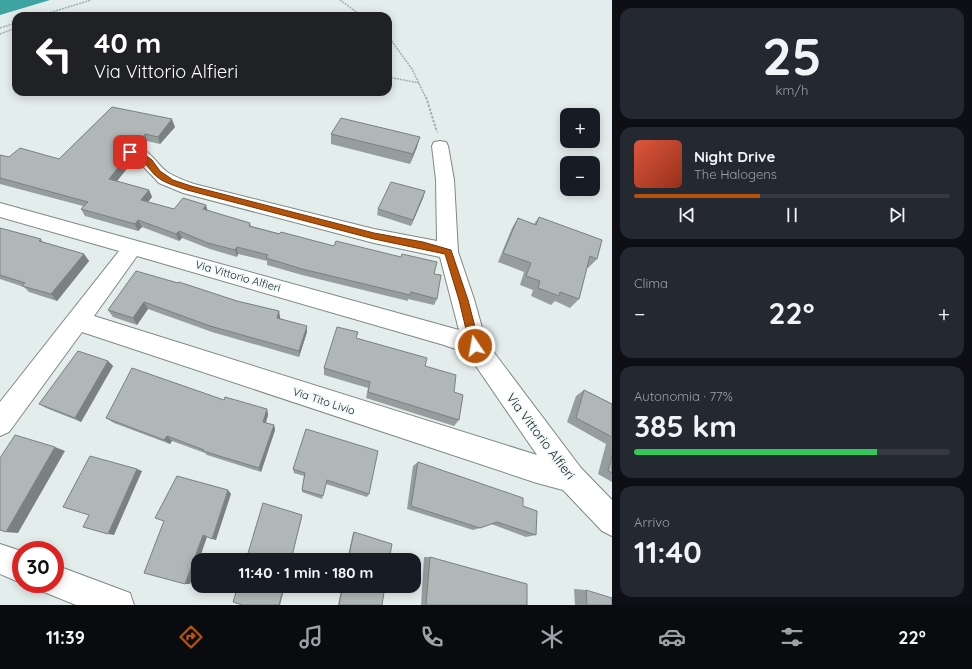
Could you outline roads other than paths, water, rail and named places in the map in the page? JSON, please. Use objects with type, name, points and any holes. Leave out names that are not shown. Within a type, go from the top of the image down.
[{"type":"street","name":"Via Vittorio Alfieri","points":[[440,146],[445,180],[448,252],[464,300],[475,346],[572,478],[612,521]]},
{"type":"street","points":[[130,152],[139,153],[149,161],[158,173],[170,182],[189,188],[374,236],[423,245],[448,252]]},
{"type":"street","name":"Via Vittorio Alfieri","points":[[0,210],[446,335],[475,346]]},
{"type":"street","points":[[0,423],[133,247]]},
{"type":"street","name":"Via Tito Livio","points":[[77,321],[530,466],[572,478]]},
{"type":"street","points":[[0,559],[12,564]]},
{"type":"street","points":[[64,584],[118,605]]},
{"type":"water","points":[[0,0],[50,0],[0,15]]}]
